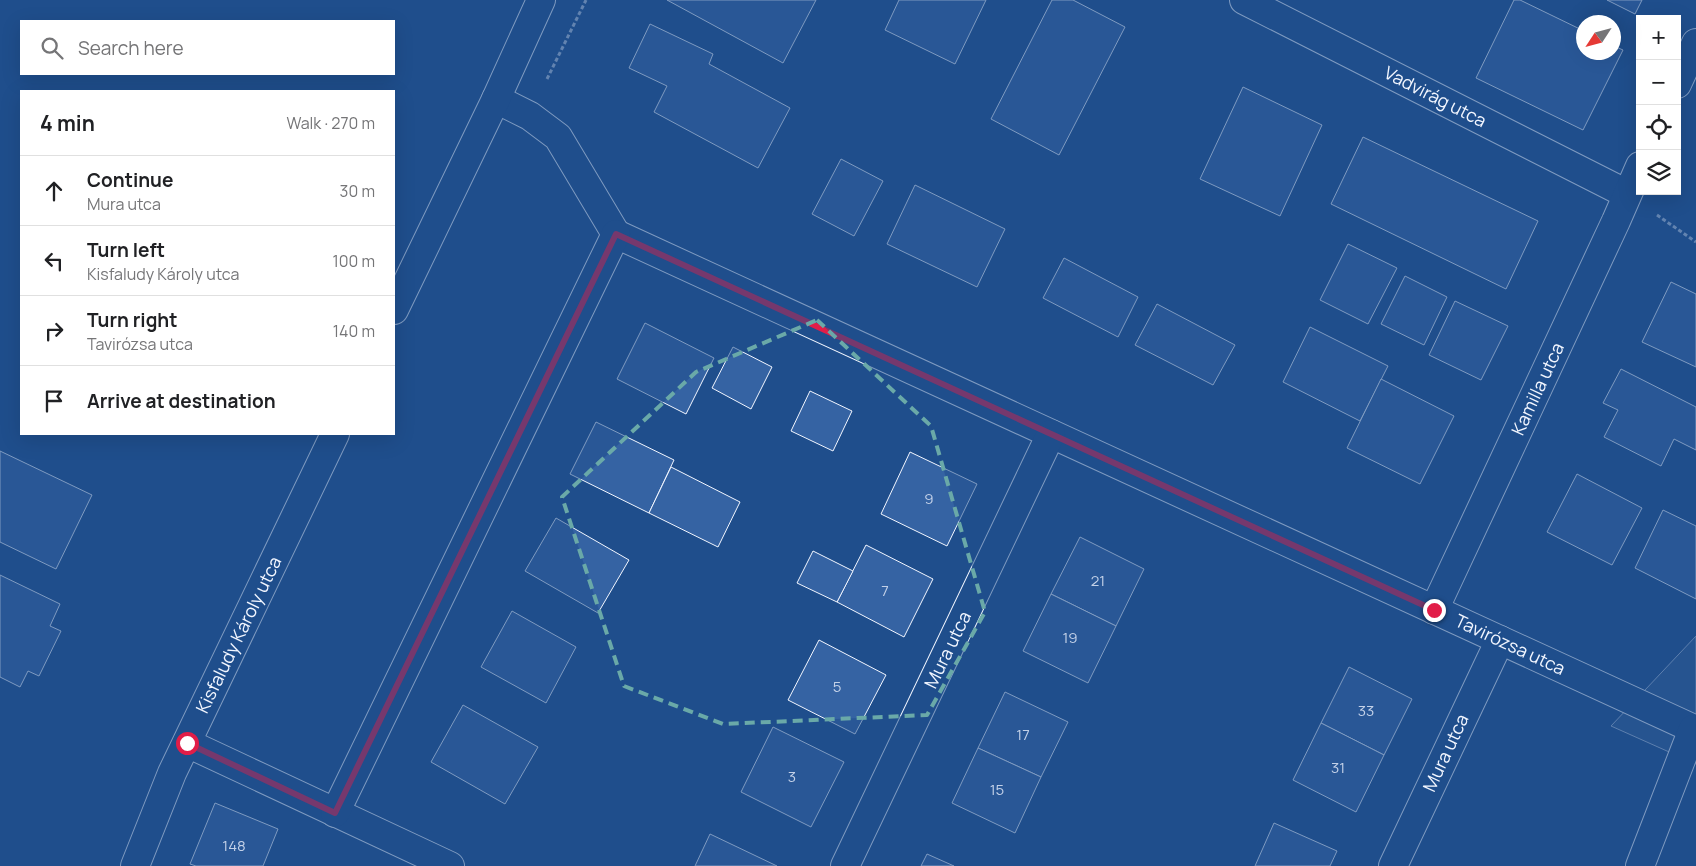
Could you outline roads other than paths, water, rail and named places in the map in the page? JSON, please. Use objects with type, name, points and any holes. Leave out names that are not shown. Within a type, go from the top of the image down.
[{"type":"street","points":[[395,308],[496,99],[541,0]]},
{"type":"street","name":"Vadvirág utca","points":[[1244,0],[1627,194]]},
{"type":"street","points":[[1681,75],[1696,43]]},
{"type":"street","points":[[335,813],[616,234],[558,137],[530,116],[496,99]]},
{"type":"street","name":"Kamilla utca","points":[[1434,610],[1636,175]]},
{"type":"street","name":"Tavirózsa utca","points":[[616,234],[1695,730]]},
{"type":"street","name":"Mura utca","points":[[845,866],[1051,434]]},
{"type":"street","name":"Kisfaludy Károly utca","points":[[135,866],[172,773],[335,435]]},
{"type":"street","name":"Mura utca","points":[[1393,866],[1500,640]]},
{"type":"street","points":[[1640,866],[1695,730]]},
{"type":"street","points":[[187,743],[450,866]]}]
